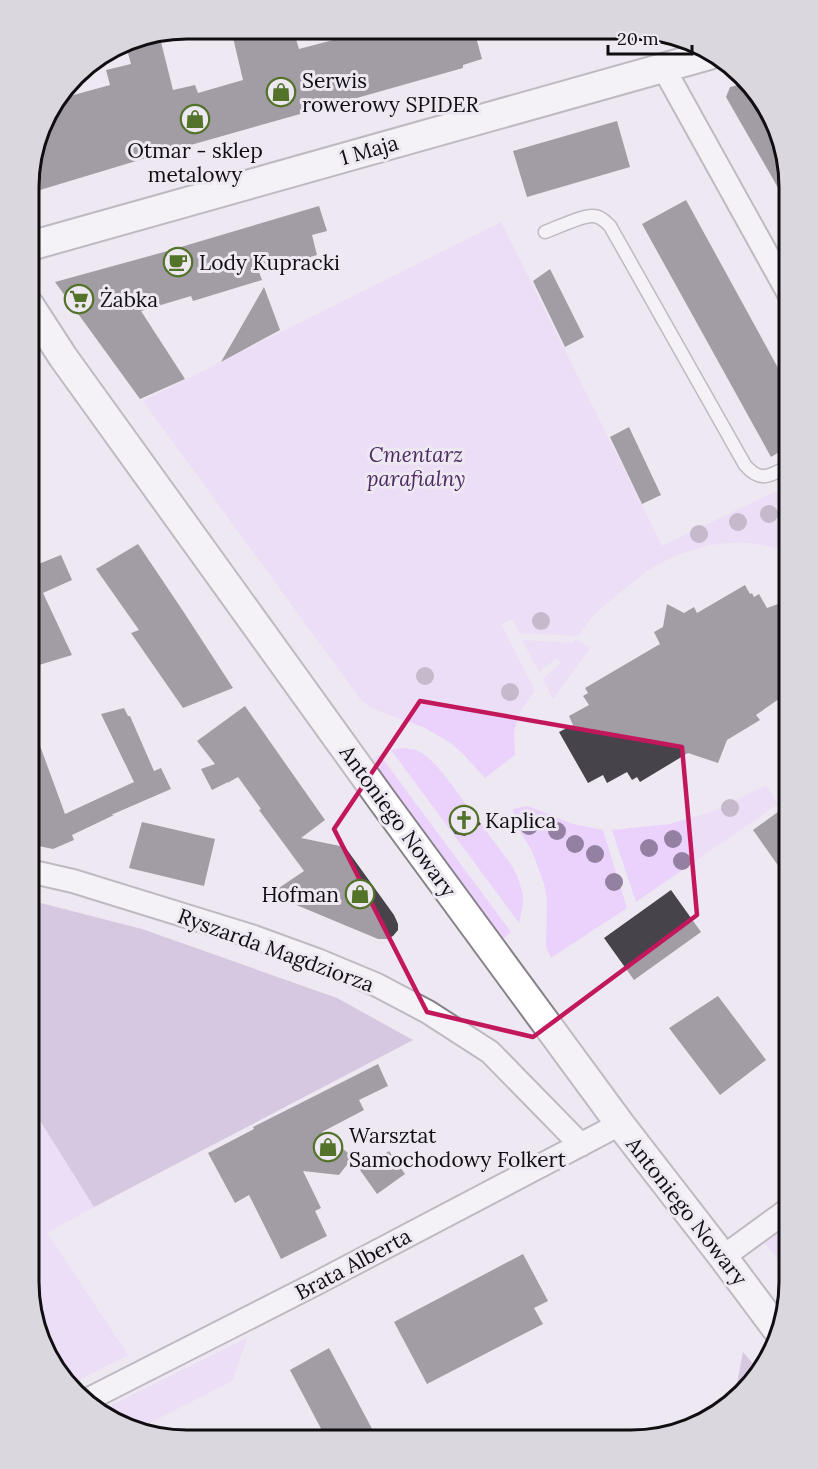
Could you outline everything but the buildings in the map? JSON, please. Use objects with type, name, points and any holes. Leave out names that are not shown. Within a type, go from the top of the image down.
[{"type":"street","name":"1 Maja","points":[[39,243],[700,56]]},
{"type":"street","points":[[663,67],[779,276]]},
{"type":"street","name":"Antoniego Nowary","points":[[39,320],[63,357],[375,791],[620,1124],[773,1324]]},
{"type":"street","name":"Ryszarda Magdziorza","points":[[39,873],[73,881],[254,937],[377,985],[428,1012],[490,1052],[580,1145]]},
{"type":"street","name":"Brata Alberta","points":[[94,1397],[620,1124]]},
{"type":"street","points":[[723,1257],[779,1216]]},
{"type":"lane","points":[[545,232],[594,215],[610,226],[749,471],[759,477],[766,477],[779,471]]},
{"type":"highlighted area","points":[[420,701],[682,747],[697,915],[533,1037],[427,1012],[334,829]]},
{"type":"green space","name":"Cmentarz parafialny","points":[[501,222],[662,546],[779,490],[779,550],[756,544],[722,543],[673,557],[641,575],[595,614],[578,636],[520,633],[512,619],[501,624],[535,691],[519,713],[514,732],[515,755],[485,778],[451,743],[423,727],[373,709],[361,700],[143,401]]},
{"type":"green space","points":[[576,639],[590,648],[553,699],[543,679],[561,663],[557,658],[539,672],[522,640],[572,643]]},
{"type":"green space","points":[[403,748],[421,752],[436,765],[467,806],[451,816],[481,824],[512,866],[523,894],[519,923],[391,750]]},
{"type":"green space","points":[[380,755],[511,932],[503,939],[371,760]]},
{"type":"green space","points":[[766,785],[778,804],[636,902],[612,830],[670,824],[714,811]]},
{"type":"green space","points":[[528,806],[573,824],[603,830],[627,908],[551,958],[546,947],[547,899],[544,884],[532,851],[515,823],[513,809]]},
{"type":"green space","points":[[39,1119],[94,1207],[47,1233],[128,1355],[77,1381],[50,1339],[40,1301],[39,1282]]},
{"type":"green space","points":[[779,1233],[779,1262],[765,1243]]},
{"type":"green space","points":[[247,1338],[232,1381],[147,1424],[130,1419],[108,1407]]},
{"type":"shaded area","points":[[39,903],[142,929],[337,998],[413,1040],[94,1207],[39,1119]]},
{"type":"shaded area","points":[[743,1352],[753,1364],[736,1386]]},
{"type":"place","name":"Serwis rowerowy SPIDER","points":[[281,92]]},
{"type":"place","name":"Otmar - sklep metalowy","points":[[195,119]]},
{"type":"place","name":"Lody Kupracki","points":[[178,262]]},
{"type":"place","name":"Żabka","points":[[79,299]]},
{"type":"place","name":"Kaplica","points":[[464,820]]},
{"type":"place","name":"Hofman","points":[[360,894]]},
{"type":"place","name":"Warsztat Samochodowy Folkert","points":[[328,1147]]}]
